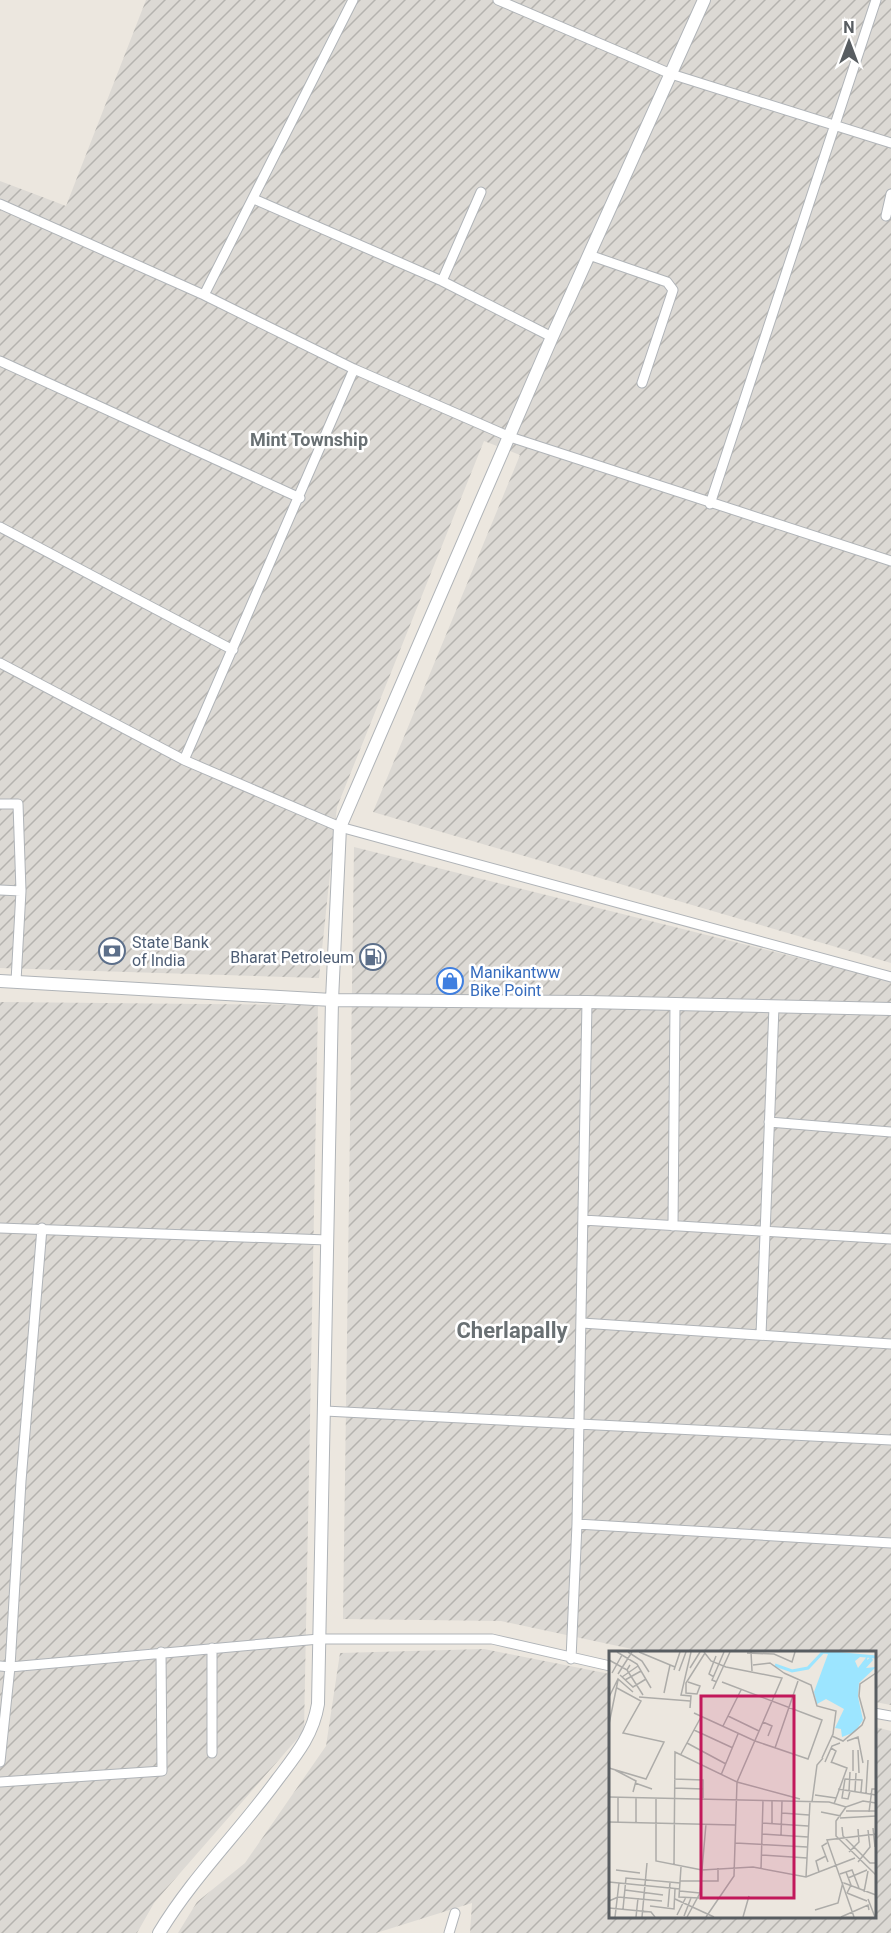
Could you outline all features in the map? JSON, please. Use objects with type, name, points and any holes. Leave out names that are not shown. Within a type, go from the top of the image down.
[{"type":"street","points":[[204,295],[353,0]]},
{"type":"street","points":[[498,0],[671,74],[891,143]]},
{"type":"street","points":[[159,1933],[186,1894],[254,1812],[309,1737],[318,1704],[332,1000],[340,827],[552,337],[704,0]]},
{"type":"street","points":[[710,504],[876,0]]},
{"type":"street","points":[[442,281],[481,192]]},
{"type":"street","points":[[886,216],[891,195]]},
{"type":"street","points":[[254,199],[442,281],[552,337]]},
{"type":"street","points":[[0,204],[204,295],[354,369],[510,437],[710,504],[891,561]]},
{"type":"street","points":[[589,255],[667,282],[673,290],[642,383]]},
{"type":"street","points":[[0,361],[300,498]]},
{"type":"street","points":[[184,760],[300,498],[354,369]]},
{"type":"street","points":[[0,527],[233,650]]},
{"type":"street","points":[[0,663],[184,760],[340,827],[891,977]]},
{"type":"street","points":[[0,804],[18,804],[21,891],[16,981]]},
{"type":"street","points":[[0,890],[21,891]]},
{"type":"street","points":[[0,981],[332,1000],[587,1002],[891,1009]]},
{"type":"street","points":[[571,1659],[578,1524],[587,1002]]},
{"type":"street","points":[[674,1226],[675,1005]]},
{"type":"street","points":[[761,1335],[774,1007]]},
{"type":"street","points":[[769,1122],[891,1132]]},
{"type":"street","points":[[583,1220],[891,1239]]},
{"type":"street","points":[[0,1228],[327,1240]]},
{"type":"street","points":[[0,1762],[5,1666],[42,1228]]},
{"type":"street","points":[[582,1323],[891,1344]]},
{"type":"street","points":[[325,1411],[891,1440]]},
{"type":"street","points":[[578,1524],[891,1543]]},
{"type":"street","points":[[5,1666],[320,1639],[492,1640],[609,1666]]},
{"type":"street","points":[[212,1753],[213,1648]]},
{"type":"street","points":[[0,1782],[162,1771],[161,1652]]},
{"type":"street","points":[[876,1713],[891,1716]]},
{"type":"street","points":[[449,1933],[455,1913]]},
{"type":"shaded area","points":[[146,0],[891,0],[891,963],[373,812],[520,455],[484,441],[337,807],[319,978],[0,968],[0,181],[66,206]]},
{"type":"shaded area","points":[[354,847],[891,981],[891,1705],[876,1702],[876,1651],[641,1651],[501,1621],[343,1619]]},
{"type":"shaded area","points":[[0,1002],[318,1005],[304,1731],[154,1903],[137,1933],[0,1933]]},
{"type":"shaded area","points":[[484,1649],[609,1674],[609,1918],[876,1918],[876,1727],[891,1731],[891,1933],[470,1933],[472,1903],[376,1933],[178,1933],[197,1902],[245,1863],[326,1746],[340,1653]]},
{"type":"place","name":"State Bank of India","points":[[112,951]]},
{"type":"place","name":"Bharat Petroleum","points":[[373,957]]},
{"type":"place","name":"Manikantww Bike Point","points":[[450,981]]},
{"type":"district","name":"Mint Township","points":[[309,439]]},
{"type":"district","name":"Cherlapally","points":[[512,1330]]}]
